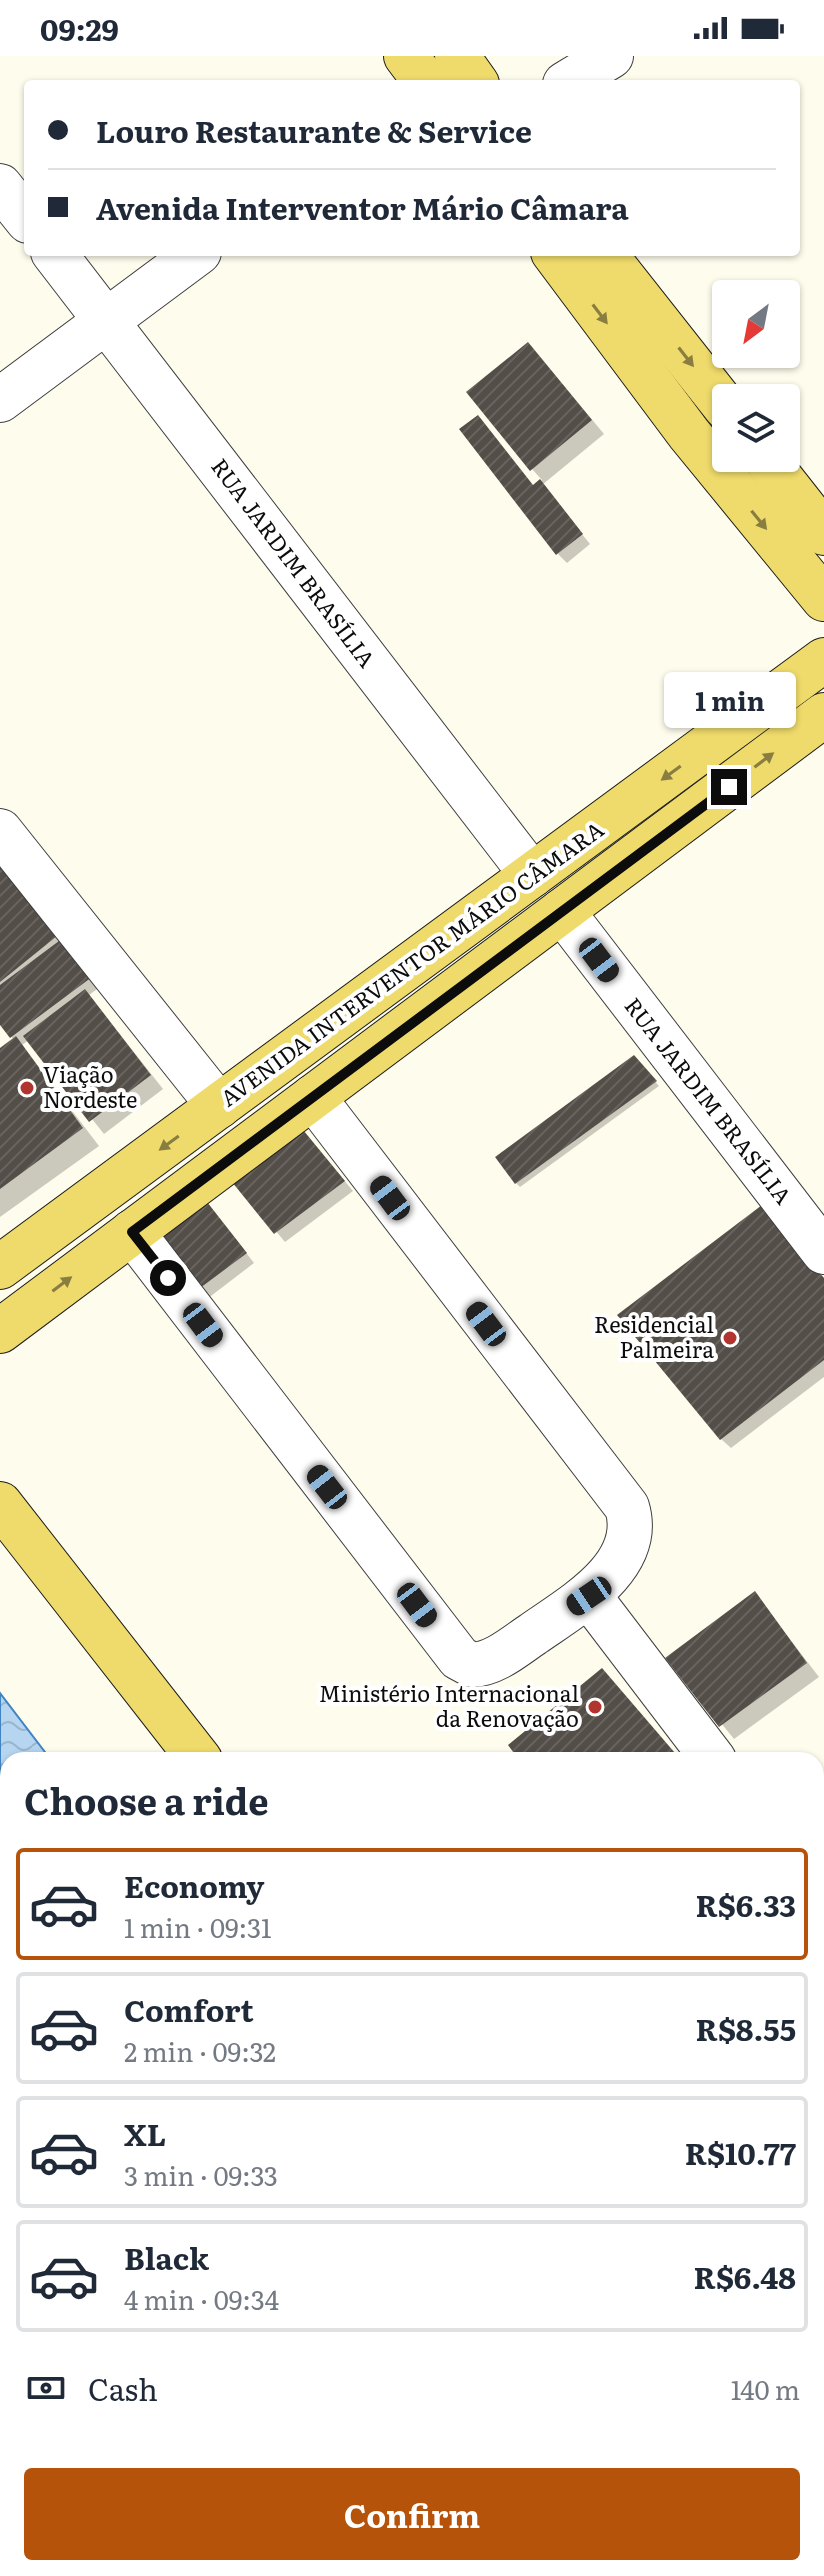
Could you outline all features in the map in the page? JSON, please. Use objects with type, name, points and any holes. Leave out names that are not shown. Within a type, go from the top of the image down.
[{"type":"main road","points":[[428,72],[461,80]]},
{"type":"main road","points":[[556,256],[689,434],[824,599]]},
{"type":"main road","points":[[606,256],[712,390]]},
{"type":"main road","points":[[776,472],[824,533]]},
{"type":"main road","name":"AVENIDA INTERVENTOR MÁRIO CÂMARA","points":[[0,1267],[824,660]]},
{"type":"main road","name":"AVENIDA INTERVENTOR MÁRIO CÂMARA","points":[[0,1331],[824,715]]},
{"type":"main road","points":[[0,1504],[194,1752]]},
{"type":"street","points":[[572,80],[611,56]]},
{"type":"street","points":[[0,186],[24,216]]},
{"type":"street","name":"RUA JARDIM BRASÍLIA","points":[[56,256],[532,875]]},
{"type":"street","points":[[0,400],[194,256]]},
{"type":"street","points":[[0,831],[219,1106]]},
{"type":"street","name":"RUA JARDIM BRASÍLIA","points":[[562,911],[824,1252]]},
{"type":"street","points":[[132,1232],[452,1651],[472,1665],[495,1659],[589,1596],[612,1569],[628,1539],[630,1519],[624,1503],[313,1097]]},
{"type":"street","points":[[589,1596],[708,1752]]},
{"type":"water","points":[[0,1693],[45,1752],[0,1752]]},
{"type":"building","points":[[528,342],[592,420],[530,471],[466,392]]},
{"type":"building","points":[[478,415],[533,485],[540,479],[583,534],[556,555],[459,429]]},
{"type":"building","points":[[0,866],[57,936],[0,982]]},
{"type":"building","points":[[63,938],[92,977],[10,1038],[0,1025],[0,985]]},
{"type":"building","points":[[85,989],[151,1075],[89,1122],[23,1036]]},
{"type":"building","name":"Viação Nordeste","points":[[16,1036],[83,1128],[0,1189],[0,1048]]},
{"type":"building","points":[[634,1055],[657,1081],[515,1184],[495,1157]]},
{"type":"building","points":[[299,1125],[345,1181],[274,1234],[228,1177]]},
{"type":"building","points":[[200,1193],[247,1253],[196,1291],[148,1231]]},
{"type":"building","name":"Residencial Palmeira","points":[[762,1205],[824,1278],[824,1360],[720,1440],[617,1315]]},
{"type":"building","points":[[755,1591],[807,1663],[719,1727],[665,1658]]},
{"type":"building","name":"Ministério Internacional da Renovação","points":[[602,1668],[674,1752],[513,1752],[508,1745]]},
{"type":"place","name":"Viação Nordeste","points":[[27,1088]]},
{"type":"place","name":"Residencial Palmeira","points":[[730,1338]]},
{"type":"place","name":"Ministério Internacional da Renovação","points":[[595,1707]]},
{"type":"route","points":[[168,1278],[132,1232],[729,787]]}]
